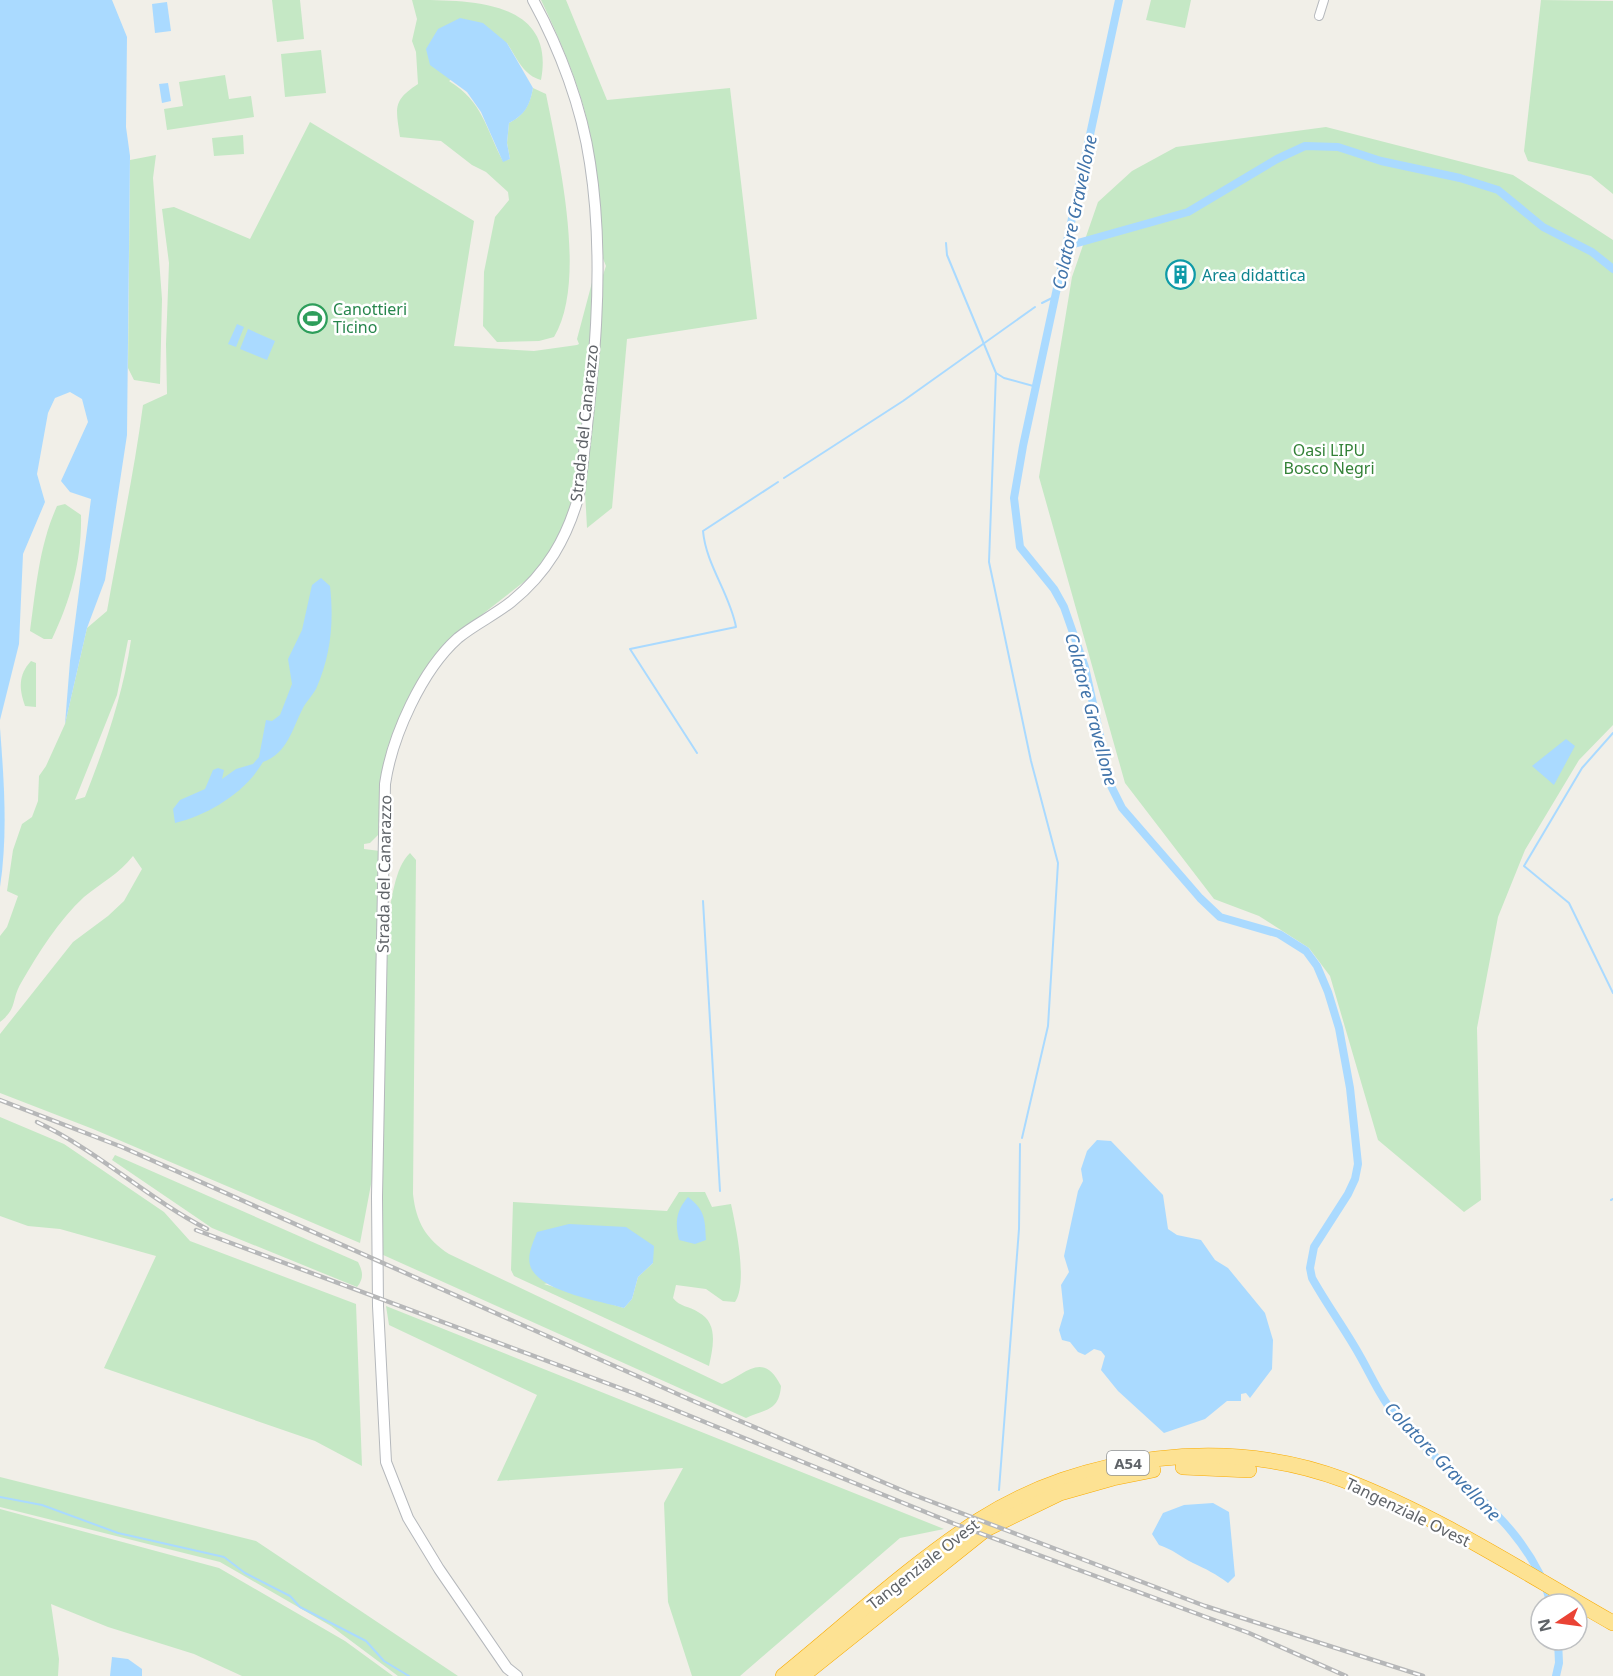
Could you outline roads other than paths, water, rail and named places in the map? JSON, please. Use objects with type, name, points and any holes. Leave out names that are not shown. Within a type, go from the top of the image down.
[{"type":"highway","name":"Tangenziale Ovest","points":[[783,1676],[979,1521],[1059,1481],[1115,1465],[1140,1462],[1199,1457],[1239,1458],[1305,1469],[1342,1479],[1406,1507],[1547,1592]]},
{"type":"highway","name":"Tangenziale Ovest","points":[[802,1676],[986,1529],[1060,1493],[1140,1472],[1176,1467],[1237,1468],[1271,1472],[1311,1481],[1368,1500],[1515,1573]]},
{"type":"highway","name":"Tangenziale Ovest","points":[[1589,1614],[1613,1623]]},
{"type":"highway","name":"Tangenziale Ovest","points":[[1589,1618],[1613,1634]]},
{"type":"street","name":"Strada del Canarazzo","points":[[517,1676],[509,1672],[439,1569],[408,1518],[386,1462],[382,1427],[377,1255],[385,803],[388,766],[401,728],[445,652],[457,639],[511,602],[536,579],[560,546],[571,523],[579,495],[596,303],[597,260],[590,163],[582,125],[560,59],[533,0]]},
{"type":"street","points":[[1319,16],[1324,0]]},
{"type":"water","points":[[0,0],[112,0],[127,37],[126,127],[130,156],[127,435],[105,580],[87,628],[65,724],[70,661],[91,499],[70,492],[61,481],[88,422],[82,399],[70,392],[55,398],[48,413],[37,474],[45,502],[23,554],[19,644],[0,720]]},
{"type":"water","points":[[167,2],[171,31],[155,33],[152,4]]},
{"type":"water","points":[[460,18],[483,23],[507,43],[533,88],[526,109],[509,123],[507,143],[510,159],[503,162],[481,112],[467,92],[430,65],[426,49],[438,29]]},
{"type":"water","points":[[168,83],[171,101],[162,103],[159,84]]},
{"type":"water","points":[[237,324],[244,327],[236,347],[228,344]]},
{"type":"water","points":[[248,329],[275,341],[267,360],[240,349]]},
{"type":"water","points":[[321,578],[330,586],[332,612],[328,651],[316,689],[303,708],[288,740],[278,753],[263,762],[236,793],[213,808],[175,823],[173,809],[180,800],[205,789],[213,770],[218,768],[224,770],[222,779],[236,769],[253,764],[259,757],[266,720],[272,721],[280,715],[292,684],[288,659],[302,630],[312,585]]},
{"type":"water","points":[[0,728],[5,827],[0,887]]},
{"type":"water","points":[[1566,739],[1575,746],[1554,785],[1532,766]]},
{"type":"water","points":[[1097,1140],[1111,1141],[1163,1195],[1168,1229],[1177,1235],[1201,1240],[1215,1260],[1228,1268],[1265,1313],[1273,1340],[1272,1369],[1250,1398],[1246,1393],[1241,1394],[1241,1401],[1227,1401],[1205,1419],[1164,1433],[1118,1391],[1101,1370],[1105,1356],[1101,1351],[1094,1349],[1085,1355],[1078,1352],[1070,1342],[1062,1340],[1059,1330],[1064,1313],[1061,1285],[1069,1272],[1064,1256],[1078,1191],[1083,1181],[1081,1169],[1087,1151]]},
{"type":"water","points":[[688,1197],[698,1206],[704,1221],[706,1240],[695,1244],[679,1240],[678,1234],[679,1212]]},
{"type":"water","points":[[569,1224],[626,1227],[654,1246],[653,1263],[638,1277],[632,1299],[624,1308],[559,1289],[537,1276],[531,1268],[530,1254],[537,1232]]},
{"type":"water","points":[[1213,1503],[1229,1512],[1235,1576],[1228,1583],[1159,1545],[1152,1534],[1163,1513],[1184,1505]]},
{"type":"water","points":[[112,1657],[128,1659],[142,1669],[142,1676],[110,1676]]},
{"type":"waterway","name":"Colatore Gravellone","points":[[1119,0],[1023,446],[1014,498],[1020,547],[1054,589],[1064,607],[1085,667],[1111,786],[1122,808],[1200,898],[1220,917],[1279,934],[1306,951],[1317,966],[1339,1028],[1350,1088],[1358,1164],[1355,1179],[1348,1194],[1314,1247],[1310,1268],[1312,1278],[1354,1346],[1380,1394],[1395,1415],[1415,1438],[1505,1524],[1525,1548],[1546,1592]]},
{"type":"waterway","points":[[1067,246],[1188,212],[1277,159],[1305,146],[1338,147],[1381,161],[1460,178],[1498,190],[1543,227],[1592,252],[1613,269]]},
{"type":"waterway","points":[[946,243],[947,255],[996,373],[1004,378],[1037,387]]},
{"type":"waterway","points":[[1042,303],[1056,296]]},
{"type":"waterway","points":[[784,478],[903,401],[1035,307]]},
{"type":"waterway","points":[[996,373],[989,562],[1031,761],[1058,863],[1048,1026],[1022,1138]]},
{"type":"waterway","points":[[697,753],[630,649],[736,627],[729,603],[713,568],[703,531],[778,482]]},
{"type":"waterway","points":[[1613,733],[1582,768],[1524,866],[1569,903],[1613,993]]},
{"type":"waterway","points":[[703,901],[720,1191]]},
{"type":"waterway","points":[[999,1490],[1019,1229],[1020,1144]]},
{"type":"waterway","points":[[0,1497],[42,1505],[118,1533],[224,1557],[245,1573],[290,1596],[300,1607],[366,1641],[384,1661],[409,1676]]},
{"type":"waterway","name":"Colatore Gravellone","points":[[1556,1676],[1559,1652]]},
{"type":"railway","points":[[0,1100],[122,1147],[691,1400],[906,1492],[1205,1606],[1423,1676]]},
{"type":"railway","points":[[37,1122],[81,1147],[185,1217],[207,1229]]},
{"type":"railway","points":[[196,1230],[636,1394],[955,1524],[1249,1633],[1346,1676]]},
{"type":"place","name":"Area didattica","points":[[1181,275]]},
{"type":"place","name":"Canottieri Ticino","points":[[312,318]]},
{"type":"park label","name":"Oasi LIPU Bosco Negri","points":[[1329,459]]}]
